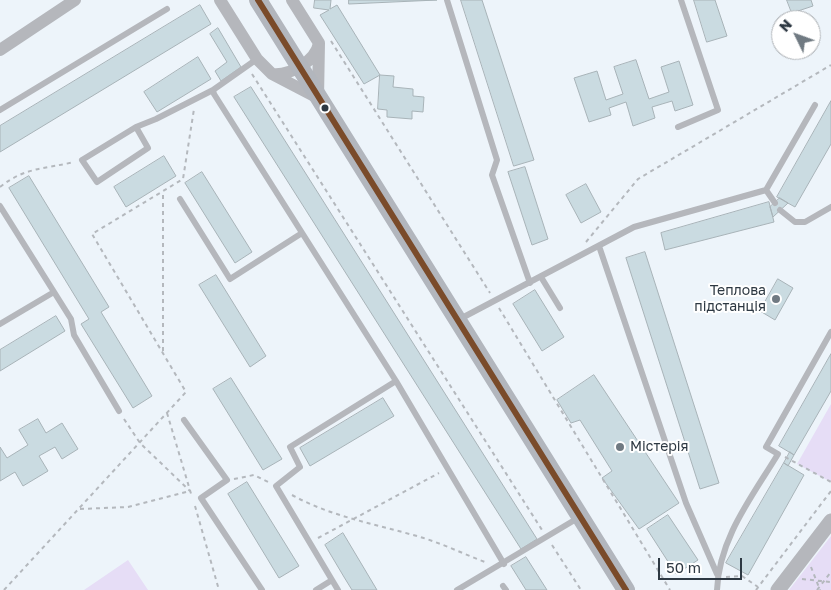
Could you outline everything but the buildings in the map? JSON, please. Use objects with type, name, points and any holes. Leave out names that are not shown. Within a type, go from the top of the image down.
[{"type":"main road","points":[[258,0],[579,517],[608,552],[626,590]]},
{"type":"street","points":[[0,50],[75,0]]},
{"type":"street","points":[[220,0],[252,63],[318,98],[323,38],[292,0]]},
{"type":"street","points":[[272,74],[285,73],[312,59],[318,52],[323,38]]},
{"type":"street","points":[[778,590],[831,520]]},
{"type":"lane","points":[[448,0],[497,160],[492,175],[530,283]]},
{"type":"lane","points":[[678,127],[718,110],[682,0]]},
{"type":"lane","points":[[0,110],[167,9]]},
{"type":"lane","points":[[136,127],[148,148],[97,182],[82,160],[136,127],[156,120],[213,90],[252,63]]},
{"type":"lane","points":[[213,90],[396,382],[504,564]]},
{"type":"lane","points":[[457,321],[634,227],[766,190],[815,105]]},
{"type":"lane","points":[[766,190],[775,203]]},
{"type":"lane","points":[[180,199],[230,279],[302,233]]},
{"type":"lane","points":[[0,206],[71,319],[74,335],[119,411]]},
{"type":"lane","points":[[780,210],[788,219],[795,222],[805,222],[831,207]]},
{"type":"lane","points":[[599,246],[686,503],[717,575]]},
{"type":"lane","points":[[541,277],[560,308]]},
{"type":"lane","points":[[0,324],[54,292]]},
{"type":"lane","points":[[717,590],[717,575],[730,532],[778,454],[766,447],[831,332]]},
{"type":"lane","points":[[338,590],[276,486],[300,467],[290,447],[396,382]]},
{"type":"lane","points":[[184,420],[227,480],[201,498],[262,590]]},
{"type":"lane","points":[[457,590],[504,564],[579,517]]},
{"type":"lane","points":[[316,590],[332,580]]},
{"type":"path","points":[[323,38],[495,300],[670,590]]},
{"type":"path","points":[[252,63],[547,537],[582,590]]},
{"type":"path","points":[[570,261],[638,179],[831,65]]},
{"type":"path","points":[[4,590],[186,392],[92,234],[183,178],[195,99]]},
{"type":"path","points":[[0,187],[11,178],[28,170],[55,167],[82,160]]},
{"type":"path","points":[[163,191],[163,352]]},
{"type":"path","points":[[119,411],[140,443],[190,491],[201,498]]},
{"type":"path","points":[[778,454],[831,482]]},
{"type":"path","points":[[309,543],[448,469]]},
{"type":"path","points":[[227,480],[254,475],[317,508],[413,535],[497,568]]},
{"type":"path","points":[[78,509],[128,507],[190,491]]},
{"type":"path","points":[[756,590],[831,491]]},
{"type":"path","points":[[806,553],[819,589]]},
{"type":"path","points":[[819,589],[831,572]]},
{"type":"path","points":[[717,575],[742,576],[758,587]]},
{"type":"path","points":[[788,577],[831,582]]},
{"type":"shaded area","points":[[831,404],[831,482],[797,464]]},
{"type":"shaded area","points":[[831,536],[831,590],[789,590]]},
{"type":"shaded area","points":[[128,560],[148,590],[84,590]]},
{"type":"transit line","points":[[258,0],[626,590]]},
{"type":"place","name":"Теплова підстанція","points":[[776,299]]},
{"type":"place","name":"Містерія","points":[[620,447]]}]
